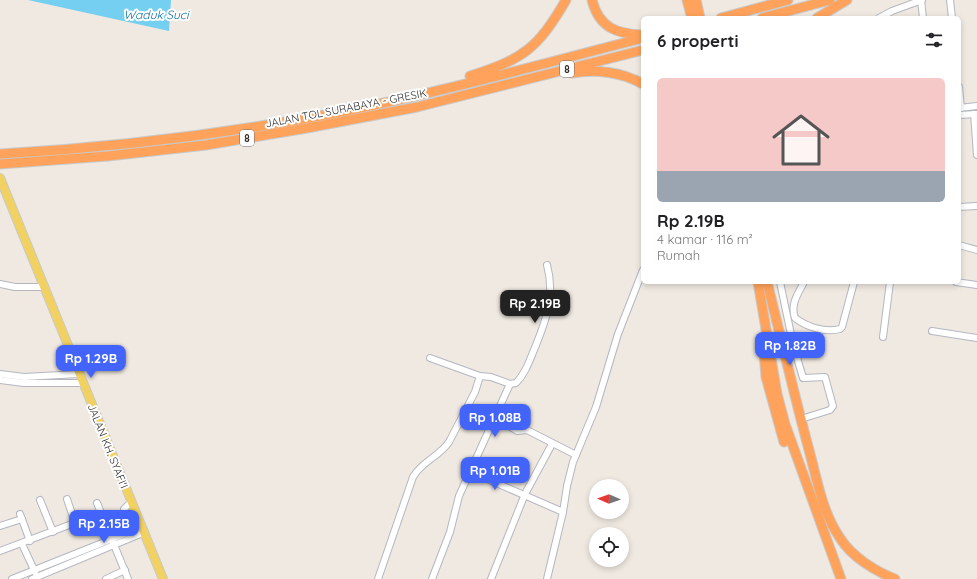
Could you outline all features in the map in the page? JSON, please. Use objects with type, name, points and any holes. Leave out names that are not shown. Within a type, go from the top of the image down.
[{"type":"highway","points":[[414,96],[500,66],[520,56],[536,44],[551,27],[566,0]]},
{"type":"highway","points":[[592,0],[597,13],[609,27],[622,34],[641,37]]},
{"type":"highway","points":[[728,16],[788,0]]},
{"type":"highway","points":[[770,16],[830,0]]},
{"type":"highway","points":[[820,16],[847,0]]},
{"type":"highway","points":[[692,16],[693,4]]},
{"type":"highway","points":[[693,4],[699,16]]},
{"type":"highway","name":"JALAN TOL SURABAYA - GRESIK","points":[[0,154],[46,151],[212,134],[314,117],[414,96],[641,38]]},
{"type":"highway","name":"JALAN TOL SURABAYA - GRESIK","points":[[0,164],[108,156],[206,145],[392,113],[641,51]]},
{"type":"highway","points":[[491,89],[584,71],[622,75],[641,83]]},
{"type":"highway","points":[[767,284],[823,502],[833,528],[840,539],[856,555],[876,570],[895,579]]},
{"type":"highway","points":[[758,285],[766,377],[778,424],[793,464],[818,518],[840,579]]},
{"type":"main road","name":"JALAN KH. SYAFI'I","points":[[1,182],[163,579]]},
{"type":"street","points":[[883,16],[922,0],[923,16]]},
{"type":"street","points":[[950,0],[952,16]]},
{"type":"street","points":[[892,11],[892,16]]},
{"type":"street","points":[[961,108],[977,106]]},
{"type":"street","points":[[961,115],[975,114],[977,155]]},
{"type":"street","points":[[961,207],[977,206]]},
{"type":"street","points":[[961,246],[977,250]]},
{"type":"street","points":[[430,358],[480,376],[491,377],[510,384],[516,383],[524,373],[546,322],[551,298],[551,282],[547,265]]},
{"type":"street","points":[[547,579],[563,512],[567,486],[576,455],[596,407],[618,334],[641,275]]},
{"type":"street","points":[[961,283],[977,285]]},
{"type":"street","points":[[0,284],[15,287],[45,287]]},
{"type":"street","points":[[780,284],[793,344],[803,378],[824,377],[833,406],[830,410],[801,419]]},
{"type":"street","points":[[803,284],[794,302],[794,318],[818,329],[832,330],[840,329],[842,326],[853,284]]},
{"type":"street","points":[[883,337],[890,284]]},
{"type":"street","points":[[932,332],[977,338]]},
{"type":"street","points":[[0,374],[24,376],[79,374]]},
{"type":"street","points":[[378,579],[413,477],[421,466],[445,448],[449,442],[475,392],[480,376]]},
{"type":"street","points":[[0,380],[24,384],[82,383]]},
{"type":"street","points":[[432,579],[450,532],[459,496],[510,384]]},
{"type":"street","points":[[495,417],[517,430],[527,430],[576,455]]},
{"type":"street","points":[[491,579],[525,494],[552,444]]},
{"type":"street","points":[[471,472],[525,494],[534,500],[563,512]]},
{"type":"street","points":[[67,499],[75,523]]},
{"type":"street","points":[[40,500],[53,532]]},
{"type":"street","points":[[131,502],[123,511],[132,534]]},
{"type":"street","points":[[97,503],[128,579]]},
{"type":"street","points":[[0,551],[30,541],[101,513]]},
{"type":"street","points":[[0,526],[21,517],[30,541]]},
{"type":"street","points":[[12,579],[34,570],[115,545],[143,529]]},
{"type":"street","points":[[22,544],[36,578],[112,539],[132,534]]},
{"type":"street","points":[[106,579],[125,570]]},
{"type":"water","name":"Waduk Suci","points":[[28,0],[171,0],[169,31]]}]
